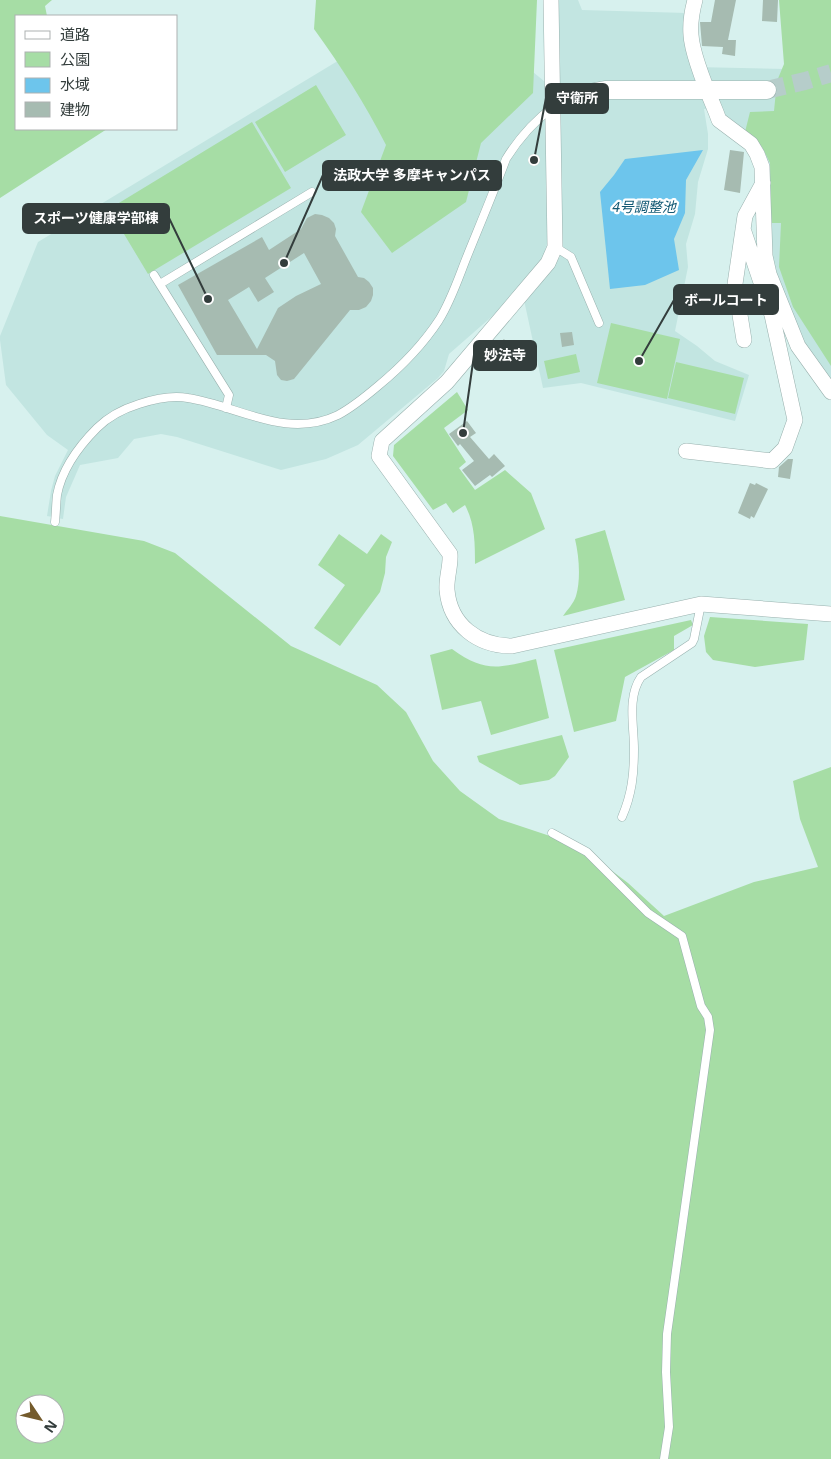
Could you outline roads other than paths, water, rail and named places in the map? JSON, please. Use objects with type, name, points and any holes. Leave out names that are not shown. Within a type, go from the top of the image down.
[{"type":"street","points":[[551,0],[555,247],[548,263],[447,382],[382,441],[379,456],[450,554],[447,587],[450,607],[462,625],[482,640],[492,644],[512,646],[701,604],[831,614]]},
{"type":"street","points":[[686,451],[772,461],[785,448],[795,420],[775,292],[765,256],[762,167],[751,144],[720,120],[693,46],[691,35],[695,0]]},
{"type":"street","points":[[553,107],[580,95],[605,90],[767,90]]},
{"type":"street","points":[[744,340],[735,284],[746,216],[764,183]]},
{"type":"street","points":[[744,229],[779,314],[798,346],[831,392]]},
{"type":"lane","points":[[55,522],[62,479],[72,458],[86,439],[103,423],[124,409],[144,402],[167,398],[186,398],[272,422],[298,425],[319,422],[337,415],[354,405],[395,372],[412,356],[427,337],[451,296],[506,159],[514,146],[536,120],[553,107]]},
{"type":"lane","points":[[160,284],[312,192]]},
{"type":"lane","points":[[555,247],[571,257],[599,323]]},
{"type":"lane","points":[[154,275],[229,395],[226,408]]},
{"type":"lane","points":[[622,817],[632,792],[634,751],[632,702],[636,684],[641,677],[692,643],[701,604]]},
{"type":"lane","points":[[552,833],[587,852],[648,913],[682,936],[702,1006],[708,1017],[710,1030],[667,1334],[666,1372],[670,1427],[664,1459]]},
{"type":"water","name":"4号調整池","points":[[703,150],[686,180],[685,213],[674,239],[679,270],[645,285],[610,289],[600,192],[625,159]]},
{"type":"tunnel","points":[[767,90],[831,73]]},
{"type":"place","name":"守衛所","points":[[534,160]]},
{"type":"place","name":"法政大学 多摩キャンパス","points":[[284,263]]},
{"type":"place","name":"スポーツ健康学部棟","points":[[208,299]]},
{"type":"place","name":"ボールコート","points":[[639,361]]},
{"type":"place","name":"妙法寺","points":[[463,433]]}]
